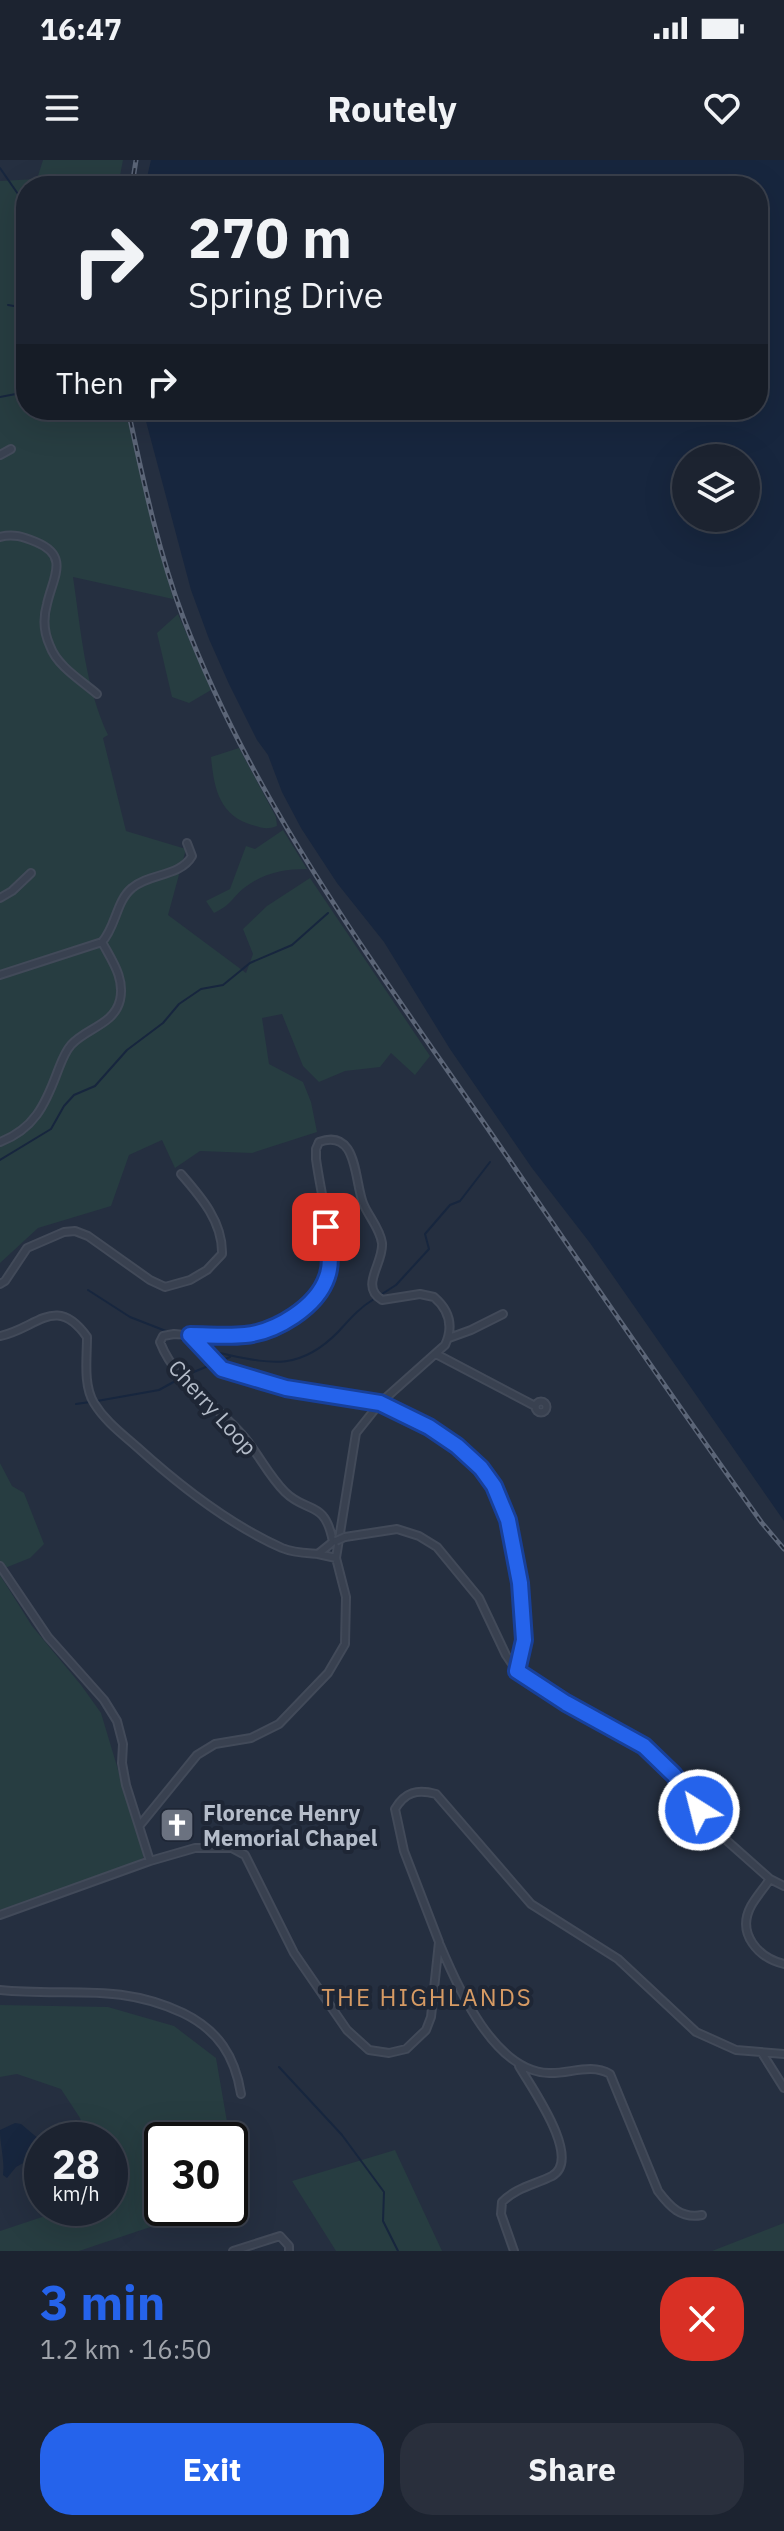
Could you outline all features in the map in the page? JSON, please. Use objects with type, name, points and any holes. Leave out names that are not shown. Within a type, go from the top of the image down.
[{"type":"street","points":[[0,455],[11,449]]},
{"type":"street","points":[[0,537],[22,537],[48,548],[55,557],[57,570],[45,612],[48,640],[55,657],[97,694]]},
{"type":"street","points":[[0,975],[102,942],[134,886],[186,865],[192,856],[187,843]]},
{"type":"street","points":[[0,898],[31,873]]},
{"type":"street","points":[[0,1142],[36,1119],[49,1097],[68,1049],[117,1010],[121,993],[120,976],[102,942]]},
{"type":"street","name":"Cherry Loop","points":[[334,1542],[321,1514],[285,1492],[244,1437],[172,1366],[160,1339],[174,1334],[249,1335],[294,1316],[315,1298],[327,1276],[330,1255],[316,1159],[319,1142],[328,1139],[345,1144],[351,1153],[364,1207],[382,1243],[372,1290],[382,1300],[420,1294],[434,1297],[447,1313],[449,1338]]},
{"type":"street","points":[[0,1284],[27,1248],[64,1232],[75,1231],[88,1236],[150,1280],[165,1287],[190,1280],[207,1270],[222,1254],[220,1233],[205,1204],[181,1174]]},
{"type":"street","points":[[140,1825],[197,1755],[215,1744],[251,1738],[279,1724],[328,1673],[345,1644],[346,1597],[336,1558],[356,1433],[380,1403],[436,1354],[449,1338],[503,1314]]},
{"type":"street","points":[[0,1336],[38,1318],[57,1315],[69,1318],[87,1337],[87,1382],[92,1400],[104,1418],[175,1481],[240,1526],[283,1549],[336,1558]]},
{"type":"street","points":[[190,1335],[222,1369],[286,1388],[380,1403],[429,1427],[457,1446],[481,1468],[494,1486],[508,1520],[520,1583],[524,1640],[517,1671]]},
{"type":"street","points":[[436,1354],[535,1406]]},
{"type":"street","points":[[318,1554],[345,1537],[397,1529],[419,1536],[437,1547],[479,1598],[517,1671],[566,1703],[644,1746],[674,1775],[725,1839],[770,1879],[784,1886]]},
{"type":"street","points":[[0,1566],[48,1637],[104,1700],[117,1721],[123,1744],[126,1785],[150,1861]]},
{"type":"street","points":[[514,2251],[501,2214],[502,2202],[521,2187],[555,2175],[563,2164],[562,2152],[555,2131],[519,2066],[476,2020],[461,1995],[404,1851],[395,1809],[411,1792],[423,1790],[436,1794],[531,1904],[618,1959],[696,2032],[736,2050],[784,2054]]},
{"type":"street","points":[[0,1915],[195,1848],[232,1848],[245,1855],[294,1953],[347,2030],[369,2050],[389,2053],[406,2049],[426,2030],[431,2017],[439,1942]]},
{"type":"street","points":[[770,1879],[749,1908],[746,1925],[750,1942],[758,1952],[771,1961],[784,1964]]},
{"type":"street","points":[[0,1990],[101,1991],[160,2002],[200,2021],[213,2031],[226,2047],[235,2066],[241,2094]]},
{"type":"street","points":[[762,2053],[784,2088]]},
{"type":"street","points":[[519,2066],[547,2074],[592,2068],[610,2074],[658,2191],[680,2214],[702,2215]]},
{"type":"street","points":[[233,2251],[280,2236],[289,2246],[289,2251]]},
{"type":"green space","points":[[43,160],[123,160],[120,176],[38,176]]},
{"type":"green space","points":[[16,180],[16,420],[128,420],[173,599],[73,577],[89,678],[108,735],[103,738],[126,831],[186,849],[168,915],[246,973],[253,954],[243,929],[267,906],[310,878],[430,1056],[415,1075],[391,1053],[380,1067],[345,1071],[319,1082],[303,1066],[282,1014],[262,1018],[269,1064],[303,1082],[317,1132],[252,1153],[200,1151],[175,1168],[162,1140],[129,1155],[111,1206],[38,1228],[0,1263],[0,181]]},
{"type":"green space","points":[[178,614],[211,690],[189,703],[172,697],[157,633]]},
{"type":"green space","points":[[239,748],[276,817],[277,826],[264,828],[241,820],[232,815],[220,799],[211,757]]},
{"type":"green space","points":[[283,830],[307,869],[266,875],[244,888],[214,913],[206,901],[230,889],[246,846],[255,849]]},
{"type":"green space","points":[[0,1463],[12,1486],[24,1493],[44,1544],[30,1558],[0,1570]]},
{"type":"green space","points":[[0,1575],[32,1626],[101,1713],[143,1858],[132,1866],[0,1910]]},
{"type":"green space","points":[[0,2005],[108,2007],[174,2026],[216,2058],[227,2122],[144,2122],[144,2226],[153,2226],[79,2251],[0,2251],[0,2231],[24,2223],[24,2226],[128,2226],[128,2122],[81,2122],[61,2089],[17,2074],[0,2077]]},
{"type":"green space","points":[[395,2150],[442,2251],[336,2251],[292,2181]]},
{"type":"green space","points":[[784,2223],[784,2251],[712,2251]]},
{"type":"water","points":[[151,160],[784,160],[784,1521],[590,1243],[532,1168],[450,1049],[384,942],[337,883],[301,828],[209,639],[191,590],[146,420],[768,420],[768,176],[147,176]]},
{"type":"water","points":[[15,2123],[24,2127],[24,2163],[7,2178],[3,2175],[0,2130]]},
{"type":"waterway","points":[[0,168],[16,191]]},
{"type":"waterway","points":[[8,305],[16,306]]},
{"type":"waterway","points":[[0,397],[16,394]]},
{"type":"waterway","points":[[0,1160],[51,1129],[74,1095],[95,1086],[127,1050],[163,1023],[179,1004],[201,989],[223,985],[250,963],[292,945],[328,913]]},
{"type":"waterway","points":[[382,1294],[396,1285],[429,1249],[425,1234],[450,1205],[460,1201],[490,1162]]},
{"type":"waterway","points":[[88,1290],[130,1317],[171,1333]]},
{"type":"waterway","points":[[209,1351],[262,1361],[293,1360],[322,1346],[374,1299]]},
{"type":"waterway","points":[[177,1337],[196,1346]]},
{"type":"waterway","points":[[184,1376],[230,1357]]},
{"type":"waterway","points":[[97,1401],[159,1390],[179,1379]]},
{"type":"waterway","points":[[76,1404],[90,1402]]},
{"type":"waterway","points":[[279,2067],[342,2135],[384,2192],[383,2221],[398,2251]]},
{"type":"railway","points":[[134,176],[136,160]]},
{"type":"railway","points":[[130,420],[159,541],[183,617],[211,685],[280,816],[358,941],[691,1424],[784,1549]]},
{"type":"place","name":"Florence Henry Memorial Chapel","points":[[177,1825]]},
{"type":"district","name":"THE HIGHLANDS","points":[[427,1997]]},
{"type":"route","points":[[326,1227],[330,1255],[327,1276],[315,1298],[294,1316],[249,1335],[190,1335],[222,1369],[286,1388],[380,1403],[429,1427],[457,1446],[481,1468],[494,1486],[508,1520],[520,1583],[524,1640],[517,1671],[566,1703],[644,1746],[674,1775],[699,1810]]}]
